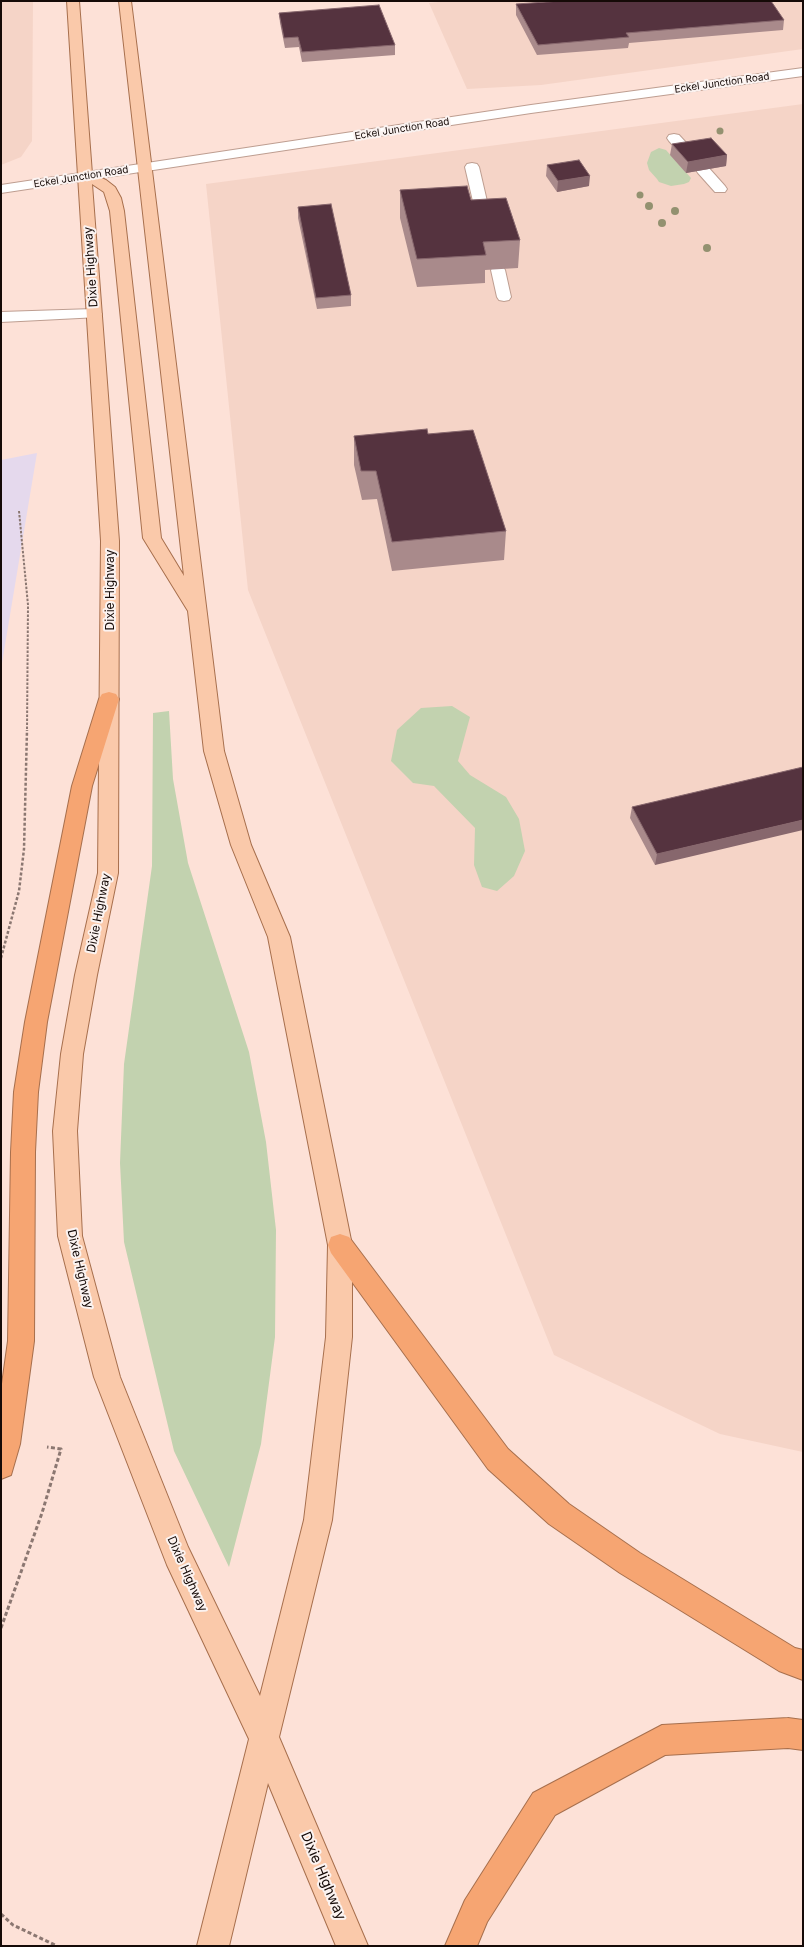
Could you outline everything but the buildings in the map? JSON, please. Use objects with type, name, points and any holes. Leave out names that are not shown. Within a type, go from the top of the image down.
[{"type":"highway","points":[[1,1465],[7,1444],[21,1341],[23,1152],[26,1092],[34,1038],[82,786],[109,699]]},
{"type":"highway","points":[[340,1245],[498,1459],[559,1514],[630,1563],[789,1661],[803,1665]]},
{"type":"highway","points":[[461,1946],[476,1911],[544,1804],[662,1740],[788,1732],[803,1735]]},
{"type":"main road","name":"Dixie Highway","points":[[73,1],[110,541],[108,873],[86,975],[72,1054],[65,1131],[70,1236],[108,1377],[177,1555],[265,1739],[352,1946]]},
{"type":"main road","points":[[125,1],[146,167],[214,751],[241,845],[279,937],[340,1245],[340,1337],[318,1520],[213,1946]]},
{"type":"main road","points":[[85,176],[101,183],[110,190],[114,198],[117,211],[152,538],[198,611]]},
{"type":"street","name":"Eckel Junction Road","points":[[1,189],[531,109],[803,72]]},
{"type":"street","points":[[674,138],[693,146]]},
{"type":"street","points":[[472,167],[486,227]]},
{"type":"street","points":[[703,170],[720,189]]},
{"type":"street","points":[[498,270],[504,297]]},
{"type":"street","points":[[1,318],[94,314]]},
{"type":"path","points":[[1,958],[19,891],[24,849],[26,808],[28,605],[18,511]]},
{"type":"path","points":[[1,1628],[27,1556],[61,1449],[45,1447]]},
{"type":"path","points":[[1,1914],[13,1925],[57,1946]]},
{"type":"shaded area","points":[[1,1],[33,1],[32,141],[21,157],[1,165]]},
{"type":"shaded area","points":[[448,1],[803,1],[803,49],[541,85],[467,89],[429,3]]},
{"type":"shaded area","points":[[803,104],[803,1452],[720,1434],[554,1355],[248,590],[206,184]]},
{"type":"shaded area","points":[[37,453],[1,669],[1,460]]},
{"type":"green space","points":[[659,148],[666,150],[691,178],[689,182],[671,186],[659,182],[649,170],[647,163],[651,152]]},
{"type":"green space","points":[[452,706],[470,717],[458,761],[470,775],[506,797],[519,819],[525,851],[514,876],[497,891],[482,887],[474,865],[475,828],[434,786],[413,783],[391,761],[397,730],[421,708]]},
{"type":"green space","points":[[169,711],[173,779],[188,863],[249,1052],[266,1142],[276,1230],[275,1337],[261,1444],[229,1567],[174,1451],[124,1242],[120,1163],[124,1064],[152,866],[153,713]]}]
